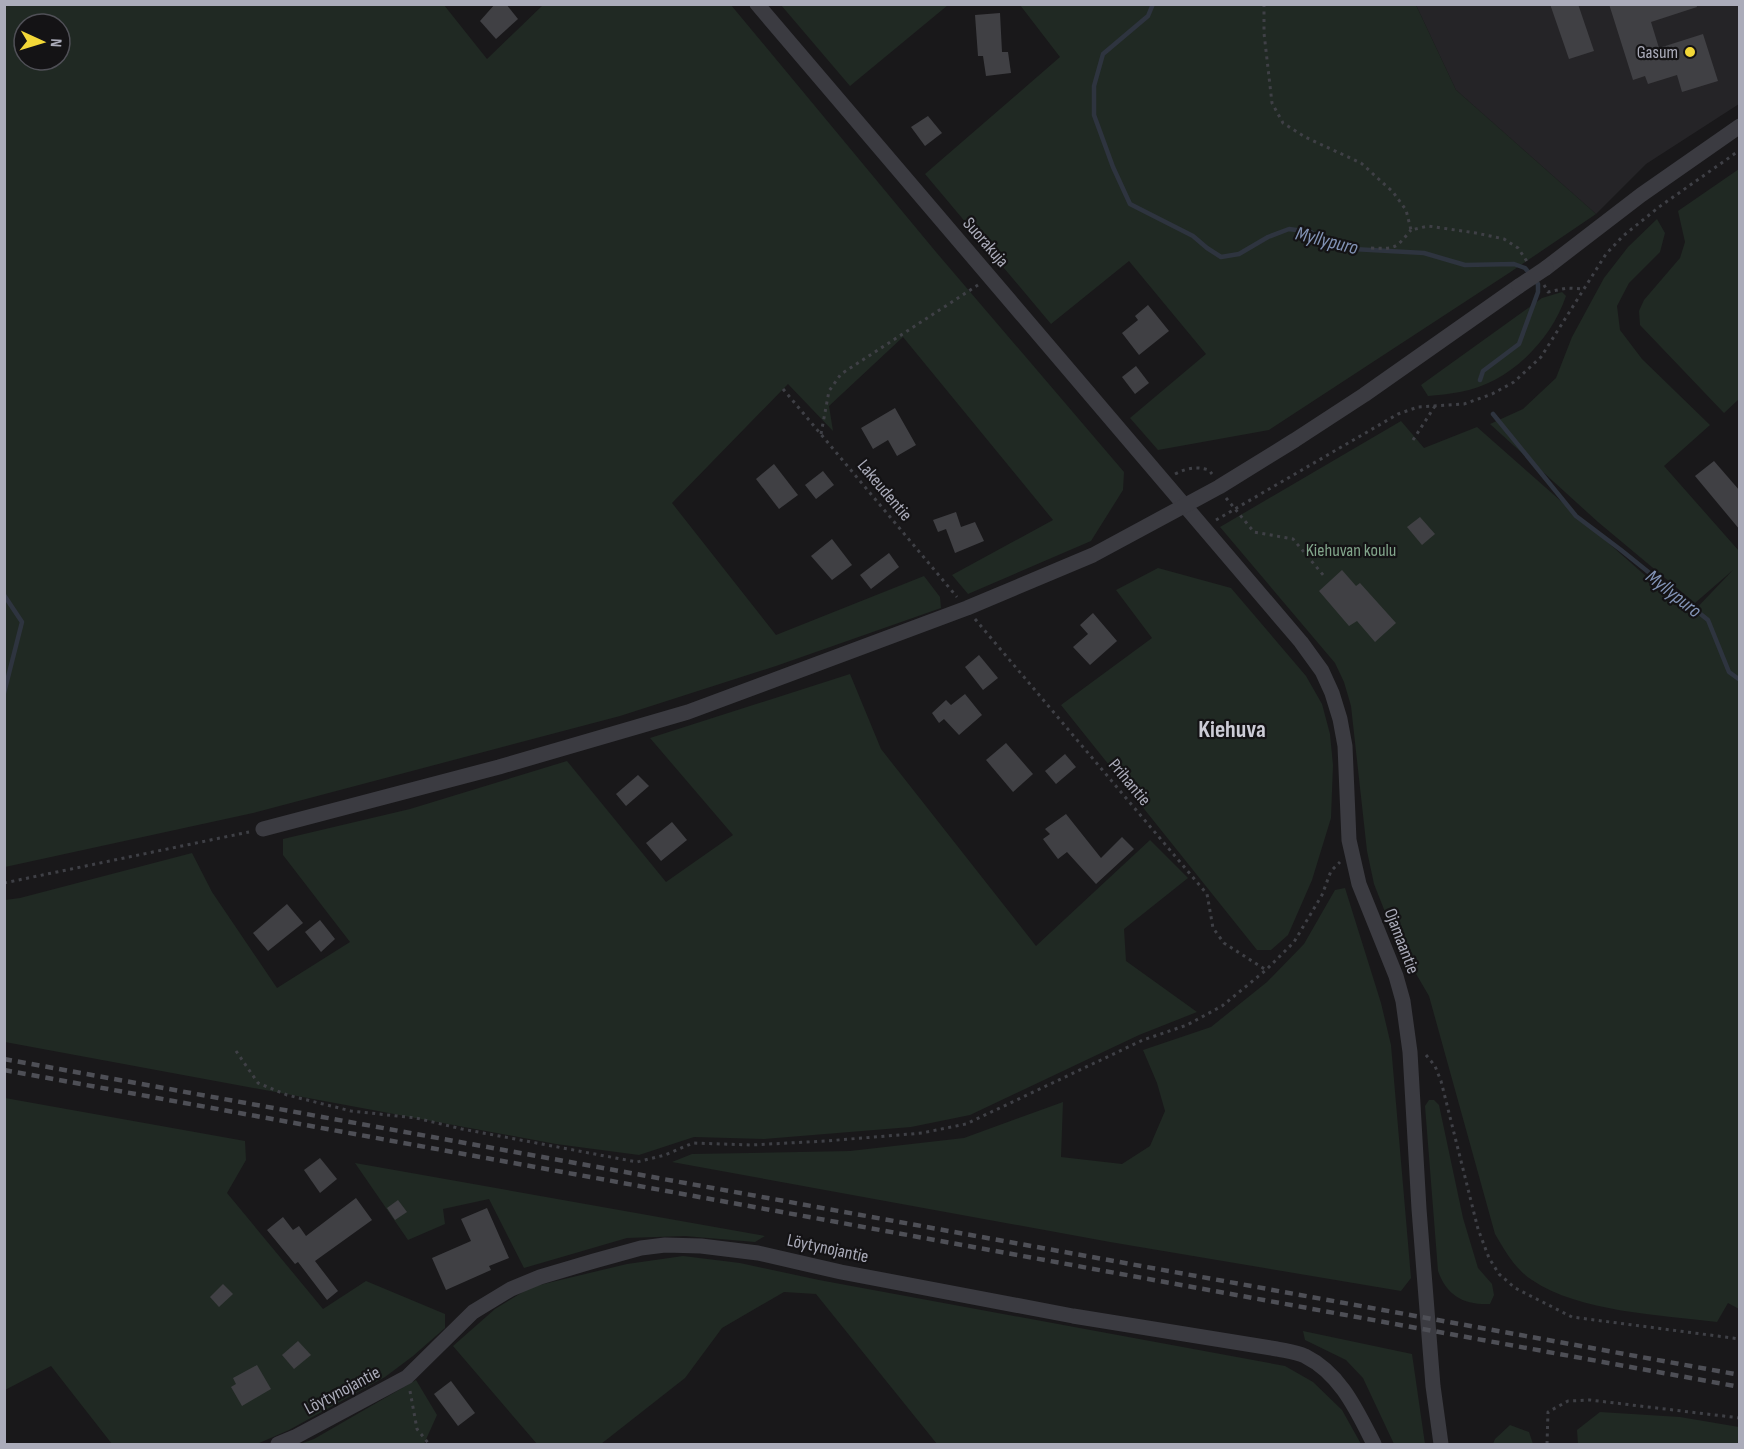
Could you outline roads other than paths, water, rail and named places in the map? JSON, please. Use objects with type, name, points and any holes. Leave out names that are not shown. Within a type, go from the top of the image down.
[{"type":"street","name":"Suorakuja","points":[[757,4],[1185,506]]},
{"type":"street","points":[[263,829],[499,767],[688,711],[967,609],[1093,555],[1219,487],[1364,395],[1740,126]]},
{"type":"street","name":"Ojamaantie","points":[[1185,506],[1322,671],[1340,719],[1345,746],[1351,849],[1359,884],[1396,976],[1403,1001],[1410,1052],[1430,1353],[1441,1444]]},
{"type":"street","name":"Löytynojantie","points":[[278,1444],[407,1377],[473,1312],[511,1289],[540,1276],[641,1248],[665,1245],[701,1246],[758,1253],[841,1272],[1073,1316],[1277,1349],[1304,1356],[1329,1372],[1350,1398],[1374,1444]]},
{"type":"waterway","name":"Myllypuro","points":[[1153,4],[1148,16],[1103,54],[1094,86],[1094,115],[1113,167],[1130,204],[1193,236],[1221,257],[1239,254],[1268,237],[1289,229],[1311,232],[1324,242],[1353,249],[1424,253],[1465,265],[1514,264],[1525,268],[1538,284],[1538,292],[1519,344],[1483,371],[1480,380]]},
{"type":"waterway","name":"Myllypuro","points":[[1493,414],[1576,516],[1708,620],[1729,672],[1740,680]]},
{"type":"waterway","points":[[4,595],[22,622],[4,693]]},
{"type":"railway","points":[[4,1059],[1740,1375]]},
{"type":"railway","points":[[4,1070],[1740,1387]]},
{"type":"place","name":"Gasum","points":[[1690,52]]},
{"type":"district","name":"Kiehuva","points":[[1232,729]]},
{"type":"park label","name":"Kiehuvan koulu","points":[[1351,550]]}]
